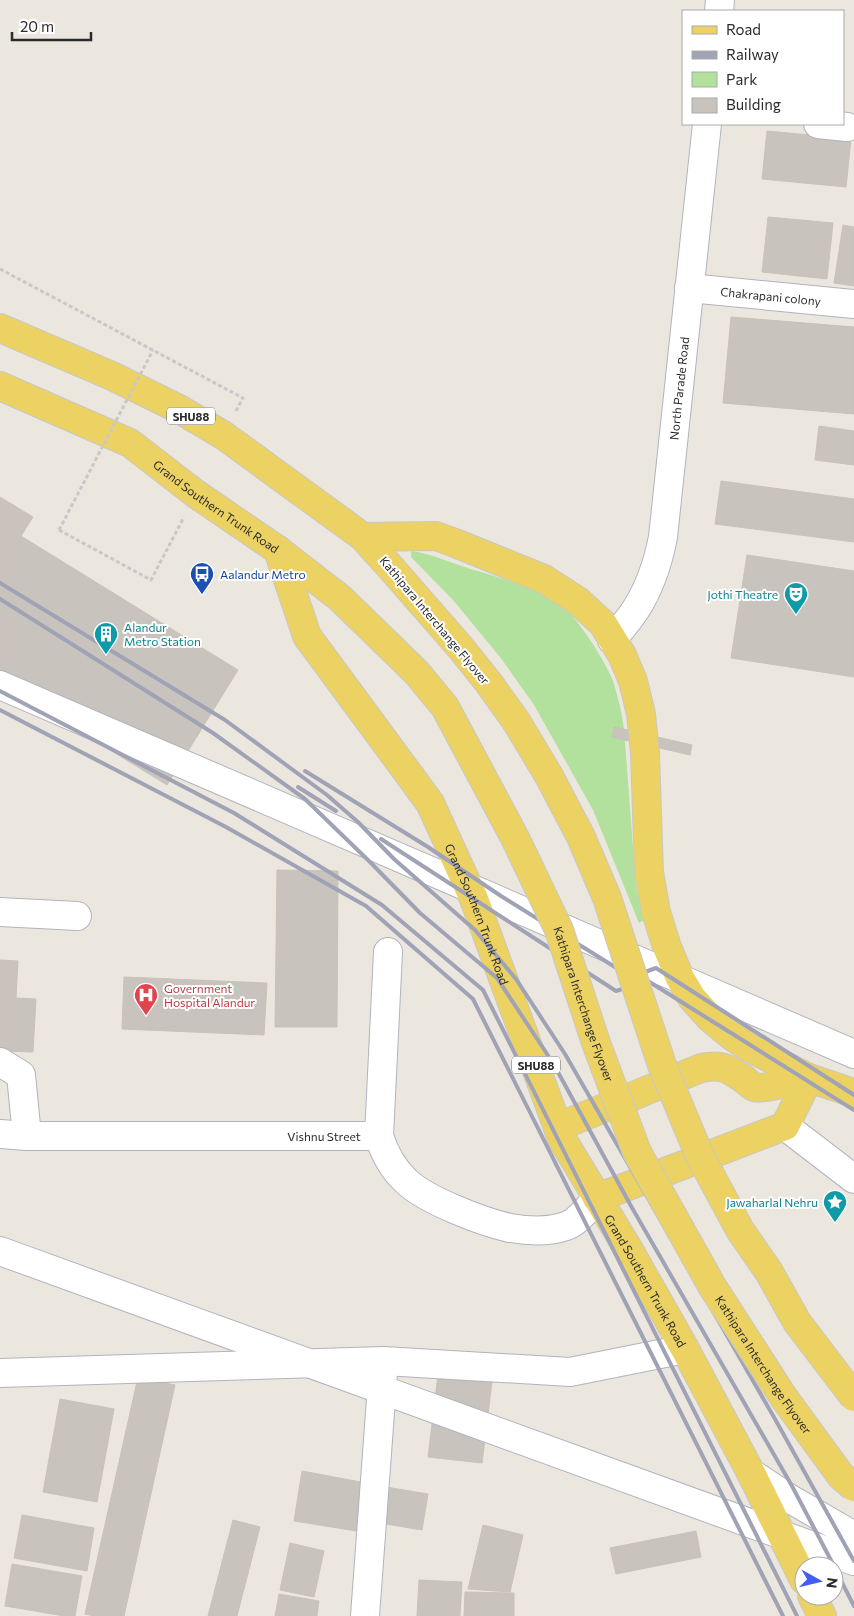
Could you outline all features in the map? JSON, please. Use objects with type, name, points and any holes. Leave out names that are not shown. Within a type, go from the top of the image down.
[{"type":"main road","name":"SHU88","points":[[0,328],[112,376],[187,413],[223,434],[363,537]]},
{"type":"main road","name":"Grand Southern Trunk Road","points":[[0,386],[130,443],[196,494],[278,550],[307,636],[430,804],[474,898],[562,1139],[685,1349],[751,1473],[794,1560]]},
{"type":"main road","points":[[363,537],[436,536],[544,579],[578,601],[603,624],[622,655],[632,680],[641,714],[645,753],[649,872],[656,912],[667,947],[680,978],[692,998],[710,1018],[733,1037],[774,1062],[809,1078],[854,1093]]},
{"type":"main road","name":"Kathipara Interchange Flyover","points":[[363,537],[460,647],[488,682],[516,721],[549,776],[581,837],[607,898],[662,1065],[699,1154],[740,1230],[798,1322],[854,1397]]},
{"type":"main road","name":"Kathipara Interchange Flyover","points":[[278,550],[340,598],[417,674],[445,707],[514,838],[559,930],[596,1043],[637,1152],[712,1286],[782,1395],[841,1476],[854,1487]]},
{"type":"main road","points":[[558,1127],[701,1068],[714,1065],[729,1070],[754,1087],[809,1078]]},
{"type":"main road","points":[[597,1198],[785,1126],[809,1078]]},
{"type":"street","name":"North Parade Road","points":[[612,640],[635,611],[646,592],[654,574],[665,525],[707,125]]},
{"type":"street","points":[[828,125],[847,127]]},
{"type":"street","name":"Chakrapani colony","points":[[689,288],[854,304]]},
{"type":"street","points":[[0,685],[854,1054]]},
{"type":"street","points":[[0,912],[77,916]]},
{"type":"street","points":[[388,952],[379,1136],[384,1153],[405,1181],[425,1196],[452,1208],[510,1228],[552,1230],[569,1225],[597,1198]]},
{"type":"street","points":[[0,1062],[21,1075],[27,1136]]},
{"type":"street","points":[[785,1126],[854,1179]]},
{"type":"street","name":"Vishnu Street","points":[[0,1134],[27,1136],[379,1136]]},
{"type":"street","points":[[0,1251],[854,1561]]},
{"type":"street","points":[[0,1373],[384,1361],[570,1372],[685,1349]]},
{"type":"street","points":[[365,1616],[384,1361]]},
{"type":"street","points":[[751,1473],[787,1497],[854,1536]]},
{"type":"path","points":[[0,270],[243,398]]},
{"type":"path","points":[[153,350],[58,530],[151,580],[196,494]]},
{"type":"green space","points":[[412,551],[507,580],[551,598],[566,609],[574,618],[597,651],[613,681],[622,717],[636,887],[644,920],[639,923],[593,810],[534,705],[500,657],[453,600],[411,557]]},
{"type":"building","points":[[767,131],[851,139],[846,187],[762,179]]},
{"type":"building","points":[[768,217],[833,223],[827,279],[762,272]]},
{"type":"building","points":[[843,225],[854,227],[854,286],[834,283]]},
{"type":"building","points":[[731,317],[854,327],[854,414],[723,403]]},
{"type":"building","points":[[819,426],[854,431],[854,465],[815,460]]},
{"type":"building","points":[[721,481],[854,499],[854,542],[715,524]]},
{"type":"building","name":"Alandur Metro Station","points":[[0,497],[33,517],[21,536],[238,670],[167,785],[0,682]]},
{"type":"building","name":"Jothi Theatre","points":[[747,555],[854,571],[854,677],[731,658]]},
{"type":"building","points":[[614,727],[692,745],[690,755],[612,737]]},
{"type":"building","points":[[277,870],[338,871],[337,1027],[275,1027]]},
{"type":"building","points":[[0,960],[18,961],[16,998],[36,999],[33,1052],[0,1051]]},
{"type":"building","points":[[124,977],[267,983],[264,1035],[122,1029]]},
{"type":"building","points":[[438,1375],[492,1382],[482,1463],[428,1457]]},
{"type":"building","points":[[138,1377],[175,1385],[124,1616],[94,1616],[85,1614]]},
{"type":"building","points":[[60,1399],[114,1409],[97,1502],[43,1492]]},
{"type":"building","points":[[302,1471],[371,1484],[363,1532],[294,1521]]},
{"type":"building","points":[[386,1487],[428,1494],[422,1530],[380,1523]]},
{"type":"building","points":[[22,1515],[94,1528],[87,1571],[14,1558]]},
{"type":"building","points":[[233,1520],[260,1527],[237,1616],[208,1616]]},
{"type":"building","points":[[483,1525],[523,1535],[510,1592],[468,1589]]},
{"type":"building","points":[[696,1531],[701,1557],[616,1574],[610,1548]]},
{"type":"building","points":[[290,1543],[324,1551],[314,1597],[280,1590]]},
{"type":"building","points":[[12,1564],[82,1576],[75,1616],[64,1616],[5,1606]]},
{"type":"building","points":[[419,1580],[462,1582],[460,1616],[417,1616]]},
{"type":"building","points":[[465,1592],[514,1593],[514,1616],[464,1616]]},
{"type":"building","points":[[279,1594],[319,1601],[317,1616],[275,1616]]},
{"type":"railway","points":[[0,583],[225,720],[327,795],[358,822],[394,859],[475,930],[516,979],[565,1054],[775,1419],[854,1561]]},
{"type":"railway","points":[[0,599],[213,733],[305,799],[420,913],[497,978],[553,1063],[631,1206],[792,1486],[829,1556]]},
{"type":"railway","points":[[0,691],[234,813],[382,905],[483,990],[797,1616]]},
{"type":"railway","points":[[0,710],[226,827],[366,906],[473,999],[783,1616]]},
{"type":"railway","points":[[305,771],[631,977],[656,968],[854,1095]]},
{"type":"railway","points":[[298,787],[336,811]]},
{"type":"railway","points":[[381,839],[616,991],[648,981],[854,1110]]},
{"type":"railway","points":[[844,1586],[854,1606]]},
{"type":"place","name":"Aalandur Metro","points":[[202,595]]},
{"type":"place","name":"Jothi Theatre","points":[[796,615]]},
{"type":"place","name":"Alandur Metro Station","points":[[106,655]]},
{"type":"place","name":"Government Hospital Alandur","points":[[146,1016]]},
{"type":"place","name":"Jawaharlal Nehru","points":[[835,1223]]}]
